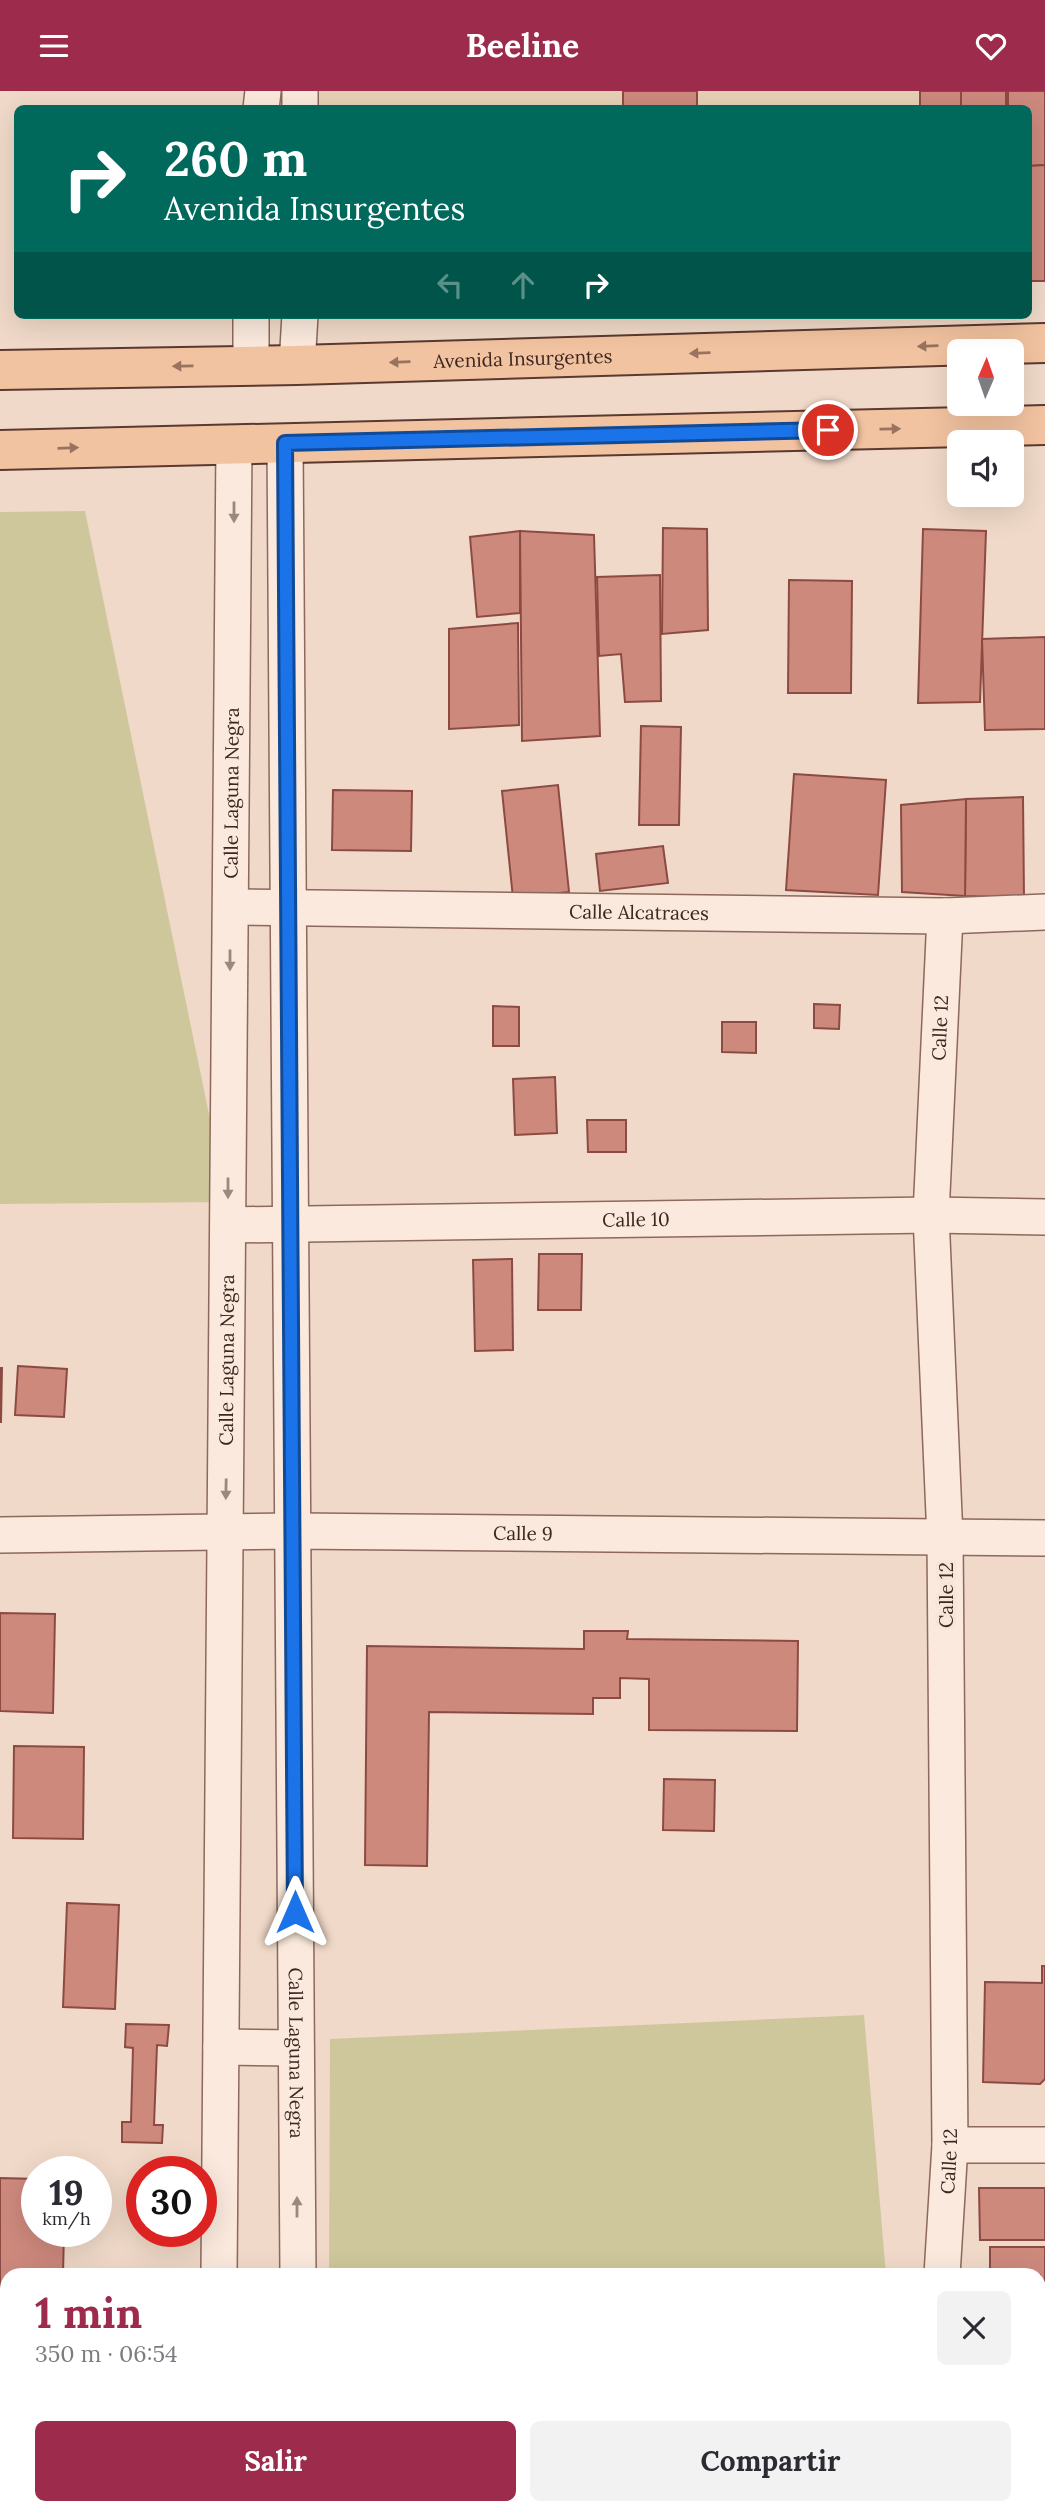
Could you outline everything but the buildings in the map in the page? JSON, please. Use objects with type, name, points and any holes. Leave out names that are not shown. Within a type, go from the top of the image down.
[{"type":"main road","name":"Avenida Insurgentes","points":[[0,370],[298,365],[1045,343]]},
{"type":"main road","points":[[0,450],[1045,425]]},
{"type":"street","points":[[251,319],[251,365]]},
{"type":"street","points":[[298,365],[300,319]]},
{"type":"street","name":"Calle Laguna Negra","points":[[285,443],[298,2268]]},
{"type":"street","name":"Calle Laguna Negra","points":[[219,2268],[234,444]]},
{"type":"street","name":"Calle Alcatraces","points":[[231,907],[945,916],[1045,912]]},
{"type":"street","name":"Calle 12","points":[[942,2268],[950,2145],[946,1538],[931,1215],[945,916]]},
{"type":"street","name":"Calle 10","points":[[228,1224],[290,1226],[931,1215],[1045,1217]]},
{"type":"street","name":"Calle 9","points":[[0,1535],[292,1531],[1045,1538]]},
{"type":"street","points":[[221,2047],[296,2048]]},
{"type":"street","points":[[950,2145],[1045,2145]]},
{"type":"shaded area","points":[[307,91],[623,91],[623,105],[306,105]]},
{"type":"shaded area","points":[[697,91],[919,91],[919,105],[697,105]]},
{"type":"shaded area","points":[[85,511],[227,1202],[0,1204],[0,512]]},
{"type":"shaded area","points":[[864,2015],[885,2268],[329,2268],[330,2039]]},
{"type":"route","points":[[295,1912],[285,443],[828,430]]}]
